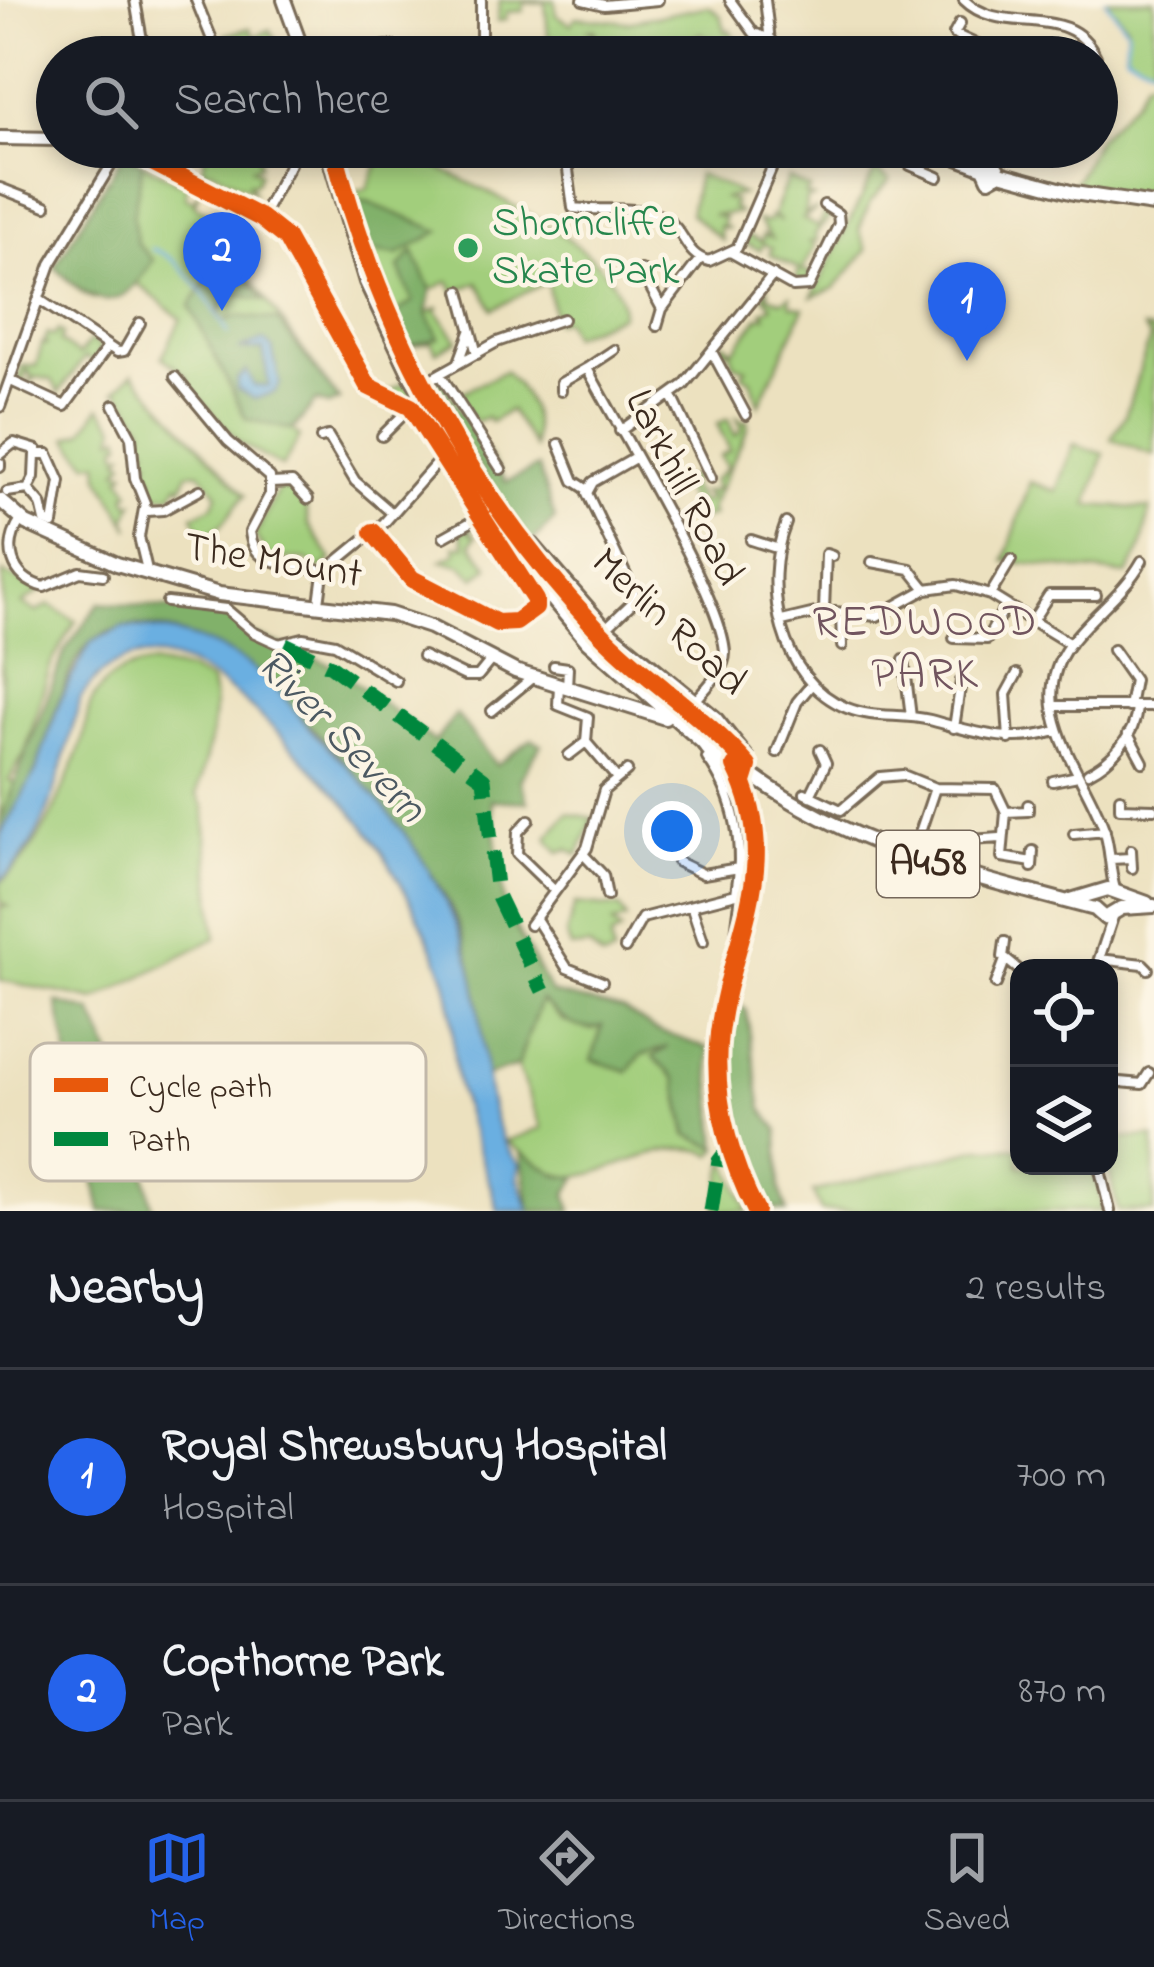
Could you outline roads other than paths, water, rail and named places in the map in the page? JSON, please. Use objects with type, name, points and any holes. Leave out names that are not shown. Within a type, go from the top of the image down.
[{"type":"main road","points":[[284,0],[298,36]]},
{"type":"main road","points":[[0,138],[36,139]]},
{"type":"main road","points":[[332,168],[366,282],[417,387],[535,573],[587,641],[645,688],[721,764],[740,799],[757,867],[719,1033],[718,1084],[729,1148],[755,1211]]},
{"type":"main road","points":[[992,168],[1154,205]]},
{"type":"main road","name":"The Mount","points":[[3,496],[21,520],[148,574],[243,598],[319,603],[410,620],[491,661],[618,700],[692,734]]},
{"type":"main road","name":"The Mount","points":[[618,700],[645,688]]},
{"type":"main road","name":"A458","points":[[645,688],[750,773],[912,858],[973,880],[1066,901],[1154,905]]},
{"type":"main road","name":"A458","points":[[714,740],[740,799],[805,798]]},
{"type":"main road","points":[[740,799],[759,790],[780,791]]},
{"type":"street","points":[[135,0],[141,36]]},
{"type":"street","points":[[196,0],[211,36]]},
{"type":"street","points":[[481,0],[481,36]]},
{"type":"street","points":[[583,0],[604,5],[658,0]]},
{"type":"street","points":[[730,0],[754,32],[764,36]]},
{"type":"street","points":[[765,0],[771,36]]},
{"type":"street","points":[[964,0],[989,19],[1042,20],[1071,29],[1077,36]]},
{"type":"street","points":[[139,26],[142,14]]},
{"type":"street","points":[[958,36],[954,34],[960,23]]},
{"type":"street","points":[[1,403],[51,264],[110,168]]},
{"type":"street","points":[[164,168],[261,218],[297,253],[368,386],[411,407],[536,603],[509,625],[412,578],[374,532]]},
{"type":"street","points":[[261,218],[288,168]]},
{"type":"street","points":[[568,168],[573,208],[656,214],[669,220],[700,259],[717,261],[732,253],[771,168]]},
{"type":"street","points":[[915,168],[938,178]]},
{"type":"street","points":[[0,188],[46,206]]},
{"type":"street","points":[[732,253],[798,289],[812,282],[840,219],[825,204]]},
{"type":"street","points":[[657,326],[662,309],[700,259]]},
{"type":"street","points":[[641,270],[662,309]]},
{"type":"street","points":[[620,430],[672,397],[773,275]]},
{"type":"street","points":[[460,291],[477,354]]},
{"type":"street","points":[[40,300],[107,348],[124,351],[140,323]]},
{"type":"street","points":[[417,387],[477,354],[563,319]]},
{"type":"street","points":[[458,364],[470,332]]},
{"type":"street","points":[[11,381],[65,406],[107,348]]},
{"type":"street","name":"Larkhill Road","points":[[557,385],[616,350]]},
{"type":"street","points":[[712,352],[747,415]]},
{"type":"street","name":"Larkhill Road","points":[[587,368],[716,619],[724,659],[696,700]]},
{"type":"street","points":[[440,374],[501,470]]},
{"type":"street","points":[[180,379],[229,441],[266,470],[272,483],[250,532],[255,551],[267,561],[303,562],[323,573]]},
{"type":"street","points":[[672,397],[711,478]]},
{"type":"street","points":[[114,406],[131,437],[135,478],[147,511],[139,537],[148,557],[148,574]]},
{"type":"street","points":[[382,436],[411,407]]},
{"type":"street","points":[[324,433],[355,482],[392,513]]},
{"type":"street","points":[[0,462],[8,444],[19,442],[48,454],[59,478],[53,524],[28,489],[37,450]]},
{"type":"street","points":[[562,445],[574,481],[588,490]]},
{"type":"street","points":[[319,603],[323,573],[374,532],[443,456]]},
{"type":"street","points":[[588,490],[634,458]]},
{"type":"street","points":[[272,483],[292,482],[304,497]]},
{"type":"street","points":[[3,496],[28,489]]},
{"type":"street","points":[[147,511],[163,510],[200,490]]},
{"type":"street","points":[[588,490],[588,506],[634,592],[632,604],[607,627]]},
{"type":"street","points":[[444,538],[478,518]]},
{"type":"street","points":[[21,520],[5,535],[13,566],[31,583],[44,587],[74,573],[95,577]]},
{"type":"street","points":[[782,528],[776,590],[790,649],[812,684],[858,712],[911,717],[1010,739],[1057,731]]},
{"type":"street","points":[[754,544],[779,549]]},
{"type":"street","name":"Merlin Road","points":[[538,545],[607,627],[696,700],[749,752]]},
{"type":"street","points":[[824,611],[826,554]]},
{"type":"street","points":[[1099,959],[1106,933],[1111,859],[1090,774],[1057,731],[1053,706],[1058,668],[1070,644],[1121,593],[1142,561]]},
{"type":"street","points":[[872,562],[910,569],[926,589]]},
{"type":"street","points":[[990,595],[1012,565]]},
{"type":"street","points":[[180,584],[171,603],[226,609],[261,637],[285,644],[303,638],[334,644],[393,677]]},
{"type":"street","points":[[782,621],[824,611],[877,616],[926,589],[956,585],[990,595],[1070,644]]},
{"type":"street","points":[[1031,623],[1049,595],[1091,598]]},
{"type":"street","points":[[953,638],[991,639],[1004,607]]},
{"type":"street","points":[[839,642],[841,613]]},
{"type":"street","points":[[1057,779],[1090,774],[1111,760],[1128,734],[1134,680],[1116,653],[1127,650]]},
{"type":"street","points":[[427,660],[470,678],[491,661]]},
{"type":"street","points":[[559,663],[570,673],[558,705],[589,720],[586,742],[616,777]]},
{"type":"street","points":[[901,665],[911,717]]},
{"type":"street","points":[[492,711],[533,677]]},
{"type":"street","points":[[1010,739],[1005,700],[1018,678]]},
{"type":"street","points":[[777,746],[797,701],[812,684]]},
{"type":"street","points":[[955,728],[957,684]]},
{"type":"street","points":[[1053,706],[1154,706]]},
{"type":"street","points":[[1128,734],[1143,763]]},
{"type":"street","points":[[571,751],[586,742]]},
{"type":"street","points":[[820,750],[829,759],[805,798],[841,810],[880,777],[903,776],[935,788],[995,789],[1006,812],[1000,838],[1002,857],[1032,860]]},
{"type":"street","points":[[628,944],[642,918],[736,895],[740,799],[706,758]]},
{"type":"street","points":[[595,983],[567,968],[533,922],[584,855],[604,790],[627,771]]},
{"type":"street","points":[[912,858],[935,788]]},
{"type":"street","points":[[1120,798],[1120,808],[1154,809]]},
{"type":"street","points":[[1006,812],[1028,811],[1028,805]]},
{"type":"street","points":[[524,821],[517,854],[527,873],[554,890]]},
{"type":"street","points":[[1077,837],[1105,831]]},
{"type":"street","points":[[968,841],[1000,838]]},
{"type":"street","points":[[584,855],[597,866],[604,890]]},
{"type":"street","points":[[1111,859],[1131,858]]},
{"type":"street","points":[[678,862],[703,874],[740,868]]},
{"type":"street","points":[[692,908],[699,936]]},
{"type":"street","points":[[996,984],[1005,960],[1005,942]]},
{"type":"street","points":[[1005,960],[1010,964]]},
{"type":"street","points":[[1118,964],[1143,964],[1148,969]]},
{"type":"street","points":[[1118,1082],[1142,1084],[1149,1073]]},
{"type":"street","points":[[1101,1175],[1111,1211]]},
{"type":"water","points":[[263,340],[272,348],[280,384],[275,392],[255,399],[237,389],[237,380],[247,371],[254,386],[269,386],[263,349],[239,350]]},
{"type":"water","points":[[123,627],[188,636],[246,663],[280,692],[410,841],[443,896],[469,959],[496,1123],[520,1164],[518,1178],[530,1211],[498,1211],[457,1081],[443,972],[390,864],[354,814],[282,737],[228,689],[198,670],[168,658],[137,657],[108,669],[81,697],[44,819],[18,862],[0,881],[0,835],[36,771],[61,697],[91,642]]},
{"type":"waterway","points":[[1105,0],[1127,29],[1126,54],[1154,66]]},
{"type":"waterway","points":[[152,249],[186,272],[228,333]]},
{"type":"place","name":"Shorncliffe Skate Park","points":[[468,248]]},
{"type":"place","name":"Copthorne Park","points":[[222,311]]},
{"type":"place","name":"Royal Shrewsbury Hospital","points":[[967,361]]},
{"type":"district","name":"REDWOOD PARK","points":[[926,650]]},
{"type":"water label","name":"River Severn","points":[[340,737]]}]
